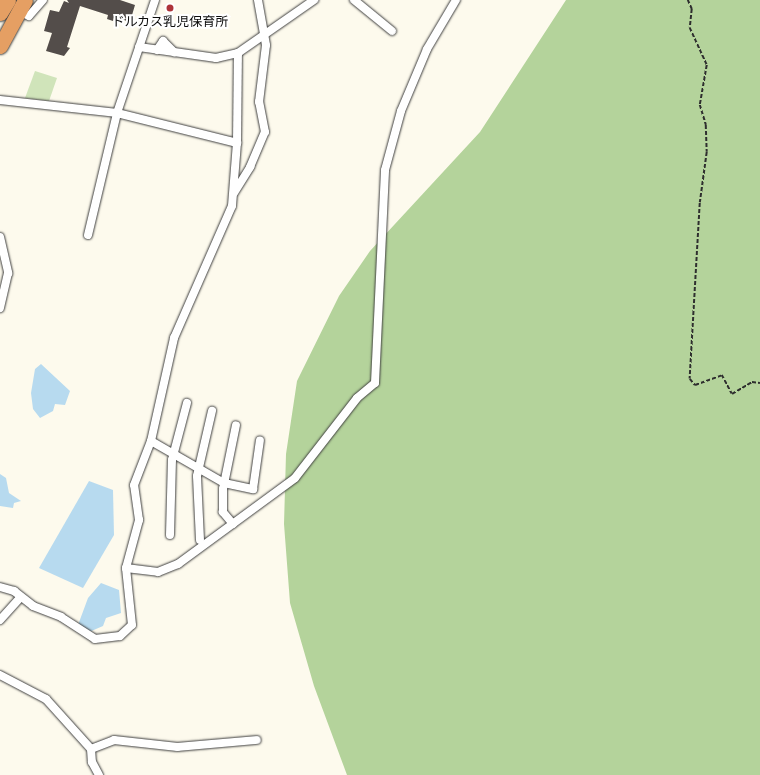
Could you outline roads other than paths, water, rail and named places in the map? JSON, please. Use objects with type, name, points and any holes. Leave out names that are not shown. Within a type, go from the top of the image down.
[{"type":"highway","points":[[0,13],[8,0]]},
{"type":"highway","points":[[0,46],[22,6]]},
{"type":"street","points":[[22,6],[29,16],[43,0]]},
{"type":"street","points":[[88,236],[117,113],[155,0]]},
{"type":"street","points":[[234,193],[263,141],[259,102],[265,65],[264,38],[258,0]]},
{"type":"street","points":[[139,47],[216,58],[238,53],[264,38],[314,0]]},
{"type":"street","points":[[354,0],[392,32]]},
{"type":"street","points":[[126,568],[158,572],[178,564],[295,478],[357,398],[375,382],[385,170],[401,111],[424,56],[456,0]]},
{"type":"street","points":[[0,587],[21,597],[33,606],[61,617],[90,637],[120,636],[132,625],[126,568],[140,520],[134,485],[151,441],[174,338],[228,221],[234,193],[237,143],[238,53]]},
{"type":"street","points":[[0,100],[117,113],[237,143]]},
{"type":"street","points":[[0,237],[8,273],[0,308]]},
{"type":"street","points":[[170,535],[174,454],[187,403]]},
{"type":"street","points":[[200,540],[199,468],[212,411]]},
{"type":"street","points":[[233,524],[223,512],[224,483],[236,425]]},
{"type":"street","points":[[151,441],[224,483],[253,489],[260,440]]},
{"type":"street","points":[[0,620],[21,597]]},
{"type":"street","points":[[0,675],[46,699],[91,750],[92,762],[99,775]]},
{"type":"street","points":[[91,750],[114,740],[178,747],[257,740]]},
{"type":"water","points":[[41,364],[70,391],[65,405],[55,404],[53,411],[40,418],[33,409],[31,393],[35,369]]},
{"type":"water","points":[[0,474],[6,478],[9,493],[21,501],[14,503],[13,508],[0,506]]},
{"type":"water","points":[[89,481],[113,490],[114,535],[83,588],[39,568]]},
{"type":"water","points":[[101,583],[119,590],[121,613],[106,618],[103,626],[89,632],[78,625],[88,598]]},
{"type":"place","name":"ドルカス乳児保育所","points":[[170,8]]}]
